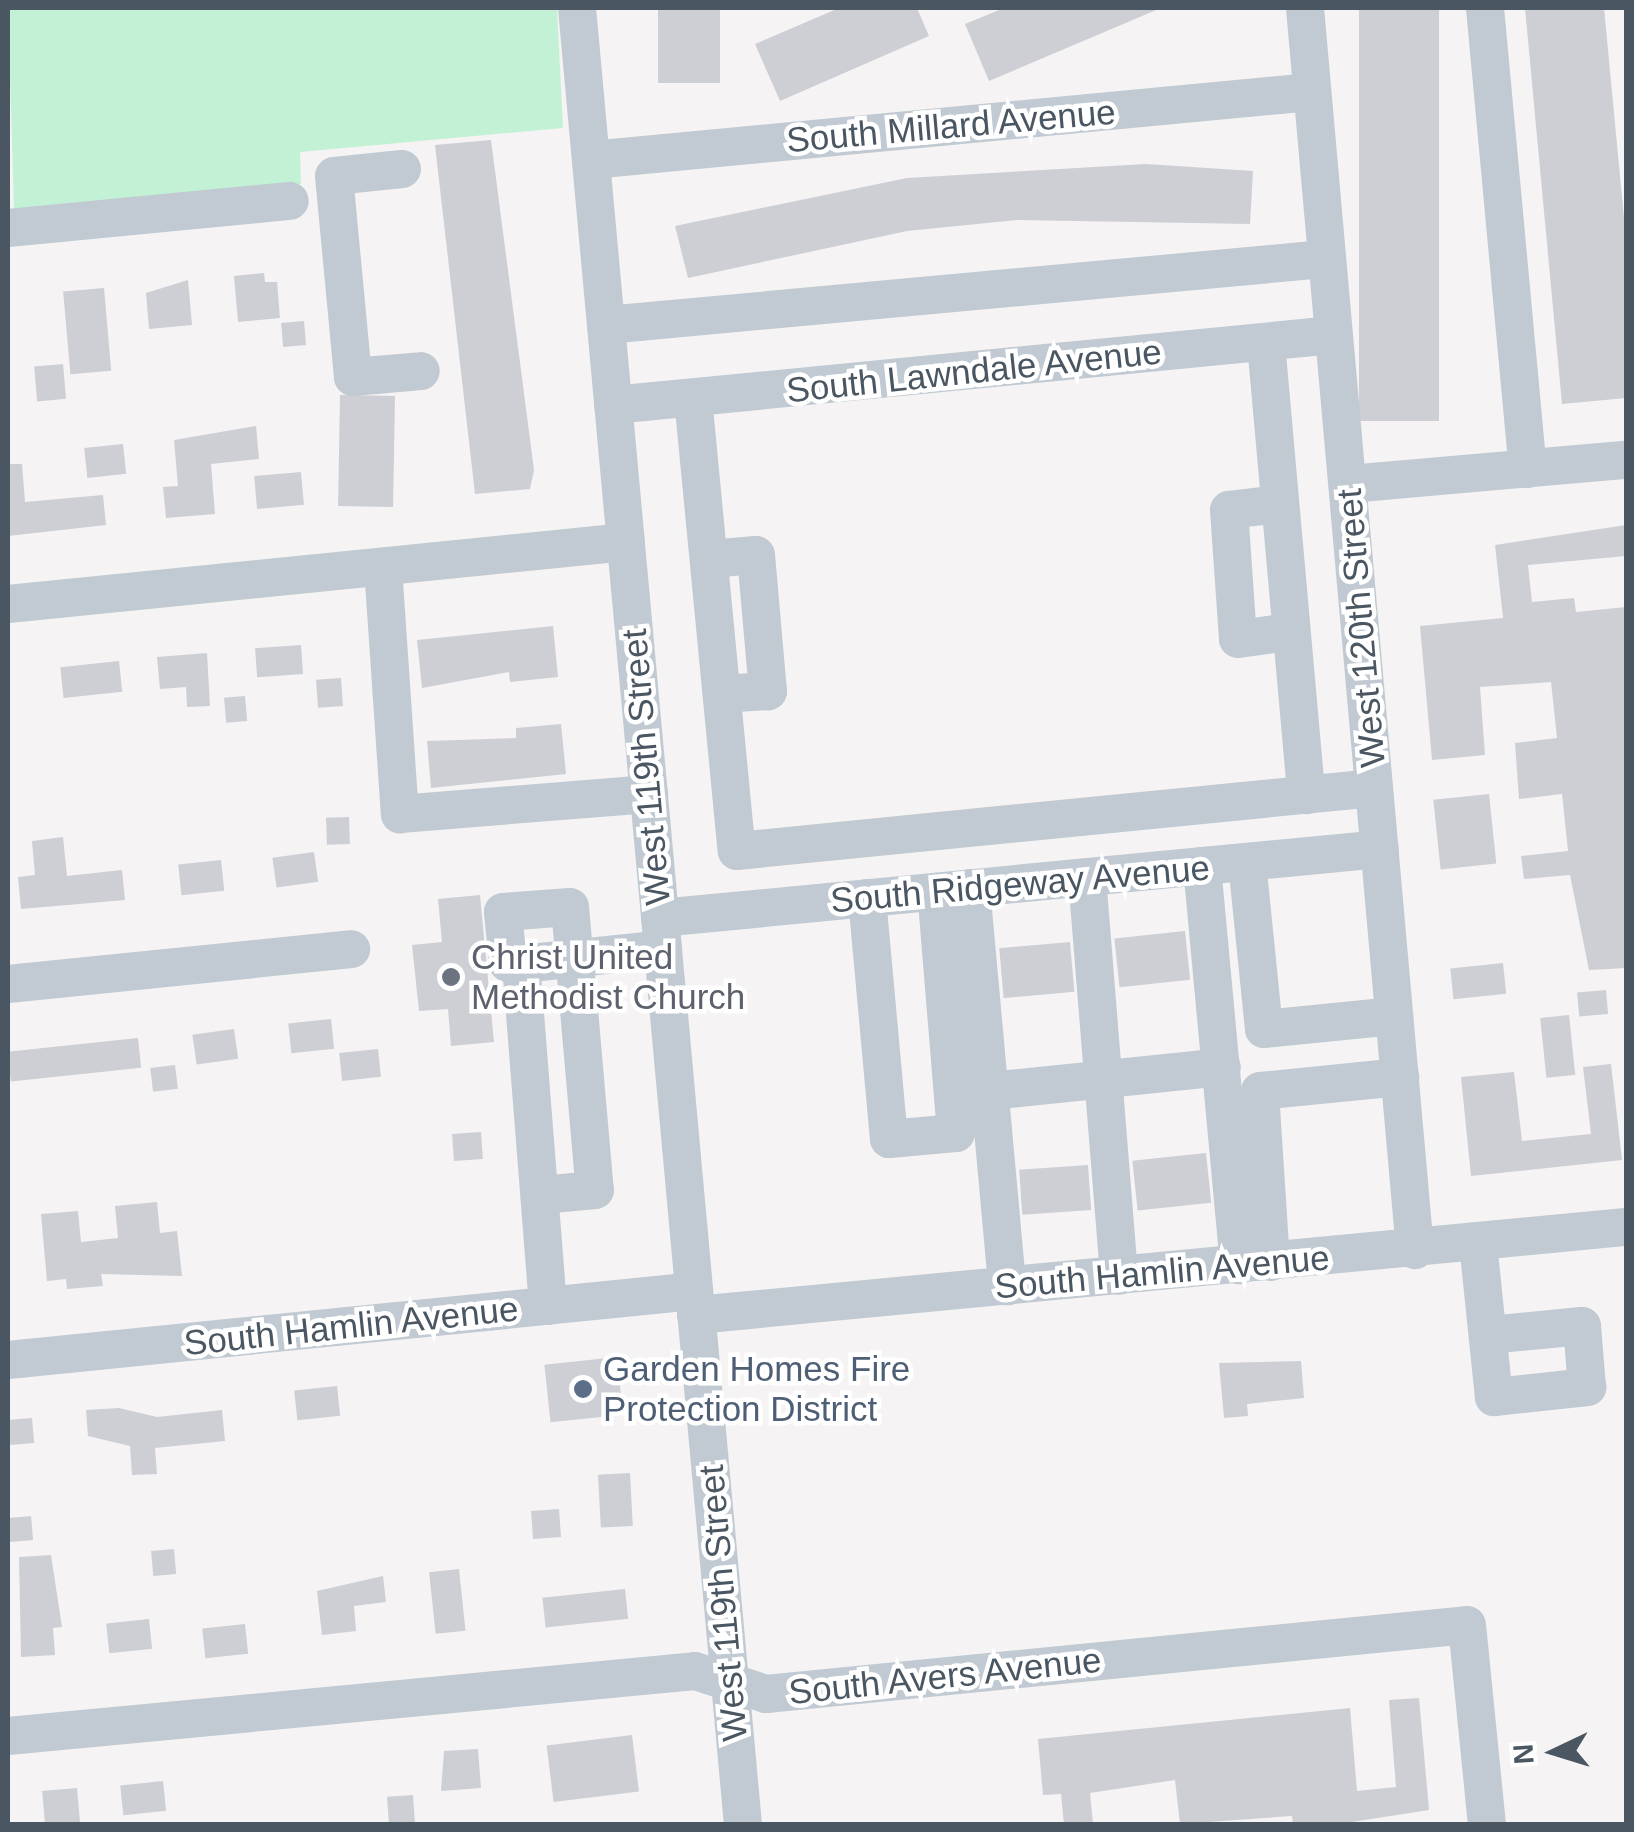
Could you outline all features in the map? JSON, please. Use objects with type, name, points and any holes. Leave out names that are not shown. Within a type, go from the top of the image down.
[{"type":"street","name":"West 119th Street","points":[[578,8],[743,1824]]},
{"type":"street","name":"West 120th Street","points":[[1305,8],[1324,259],[1349,484],[1414,1250]]},
{"type":"street","points":[[1485,8],[1528,469]]},
{"type":"street","name":"South Millard Avenue","points":[[591,160],[1311,92]]},
{"type":"street","points":[[402,170],[334,176],[353,378],[421,371]]},
{"type":"street","points":[[8,228],[290,201]]},
{"type":"street","points":[[606,324],[1324,259]]},
{"type":"street","name":"South Lawndale Avenue","points":[[613,405],[1334,336]]},
{"type":"street","points":[[1266,343],[1306,795]]},
{"type":"street","points":[[693,398],[708,559],[756,555],[768,690],[722,694],[743,910]]},
{"type":"street","points":[[1349,484],[1626,460]]},
{"type":"street","points":[[1279,504],[1230,510],[1238,640],[1290,632]]},
{"type":"street","points":[[8,604],[626,542]]},
{"type":"street","points":[[383,566],[400,814],[649,794]]},
{"type":"street","points":[[737,851],[1374,788]]},
{"type":"street","name":"South Ridgeway Avenue","points":[[521,964],[573,958],[743,910],[1380,850]]},
{"type":"street","points":[[1248,862],[1264,1029],[1394,1016]]},
{"type":"street","points":[[1202,866],[1222,1067],[1255,1264]]},
{"type":"street","points":[[1088,877],[1118,1276]]},
{"type":"street","points":[[867,898],[889,1139],[956,1134],[954,890]]},
{"type":"street","points":[[954,890],[990,1091],[1007,1286]]},
{"type":"street","points":[[541,1195],[594,1190],[570,907],[503,912],[508,963],[521,964],[548,1306]]},
{"type":"street","points":[[8,984],[351,948]]},
{"type":"street","points":[[990,1091],[1222,1067]]},
{"type":"street","points":[[1255,1264],[1260,1091],[1400,1077]]},
{"type":"street","name":"South Hamlin Avenue","points":[[8,1360],[548,1306],[695,1303],[1007,1286],[1626,1227]]},
{"type":"street","points":[[1478,1243],[1489,1335]]},
{"type":"street","name":"South Avers Avenue","points":[[8,1736],[695,1671],[766,1694],[1467,1625],[1487,1824]]},
{"type":"green space","points":[[8,8],[557,8],[563,128],[300,152],[301,184],[14,210]]},
{"type":"building","points":[[658,8],[720,8],[720,83],[658,83]]},
{"type":"building","points":[[839,8],[917,8],[929,36],[780,101],[755,44]]},
{"type":"building","points":[[1004,8],[1161,8],[989,81],[965,24]]},
{"type":"building","points":[[1359,8],[1439,8],[1439,421],[1359,421]]},
{"type":"building","points":[[1525,8],[1604,8],[1626,239],[1626,398],[1562,404]]},
{"type":"building","points":[[491,140],[534,470],[530,489],[475,494],[435,145]]},
{"type":"building","points":[[1146,164],[1253,171],[1250,224],[1017,220],[907,231],[688,278],[675,226],[907,178]]},
{"type":"building","points":[[264,273],[265,282],[277,282],[280,318],[238,322],[234,276]]},
{"type":"building","points":[[188,280],[192,325],[149,329],[146,293]]},
{"type":"building","points":[[104,288],[111,371],[70,374],[63,292]]},
{"type":"building","points":[[304,321],[306,345],[283,347],[281,323]]},
{"type":"building","points":[[63,364],[66,399],[37,401],[34,367]]},
{"type":"building","points":[[340,395],[395,396],[393,507],[338,506]]},
{"type":"building","points":[[256,426],[259,459],[211,464],[215,514],[166,518],[163,487],[178,486],[174,440]]},
{"type":"building","points":[[123,444],[126,474],[87,478],[84,448]]},
{"type":"building","points":[[8,464],[22,464],[25,502],[103,495],[106,525],[8,536]]},
{"type":"building","points":[[301,472],[304,505],[257,509],[254,476]]},
{"type":"building","points":[[1626,525],[1626,556],[1528,565],[1532,602],[1574,598],[1576,612],[1626,607],[1626,968],[1589,970],[1570,875],[1524,879],[1521,856],[1568,851],[1562,794],[1519,799],[1515,743],[1557,738],[1551,682],[1480,687],[1485,755],[1432,760],[1420,626],[1503,618],[1495,545]]},
{"type":"building","points":[[553,626],[558,677],[510,682],[509,672],[422,688],[417,640]]},
{"type":"building","points":[[301,645],[303,674],[257,677],[255,648]]},
{"type":"building","points":[[207,653],[210,706],[187,707],[186,687],[160,689],[157,657]]},
{"type":"building","points":[[119,661],[122,692],[64,698],[60,667]]},
{"type":"building","points":[[341,678],[343,706],[318,708],[316,680]]},
{"type":"building","points":[[245,696],[247,721],[226,723],[224,698]]},
{"type":"building","points":[[561,724],[566,774],[431,788],[427,741],[516,738],[516,728]]},
{"type":"building","points":[[1489,794],[1496,864],[1441,869],[1433,800]]},
{"type":"building","points":[[349,817],[350,844],[327,845],[326,818]]},
{"type":"building","points":[[63,837],[67,876],[122,870],[125,900],[21,909],[18,877],[35,875],[32,841]]},
{"type":"building","points":[[314,852],[318,882],[277,888],[272,858]]},
{"type":"building","points":[[221,860],[224,891],[181,895],[178,864]]},
{"type":"building","name":"Christ United Methodist Church","points":[[480,895],[494,1042],[451,1046],[448,1009],[419,1011],[412,945],[442,942],[438,899]]},
{"type":"building","points":[[1185,931],[1190,980],[1120,987],[1114,938]]},
{"type":"building","points":[[1070,942],[1074,992],[1004,998],[999,948]]},
{"type":"building","points":[[1503,963],[1506,994],[1454,999],[1450,969]]},
{"type":"building","points":[[1606,990],[1608,1014],[1579,1016],[1577,993]]},
{"type":"building","points":[[1569,1015],[1575,1075],[1546,1078],[1540,1018]]},
{"type":"building","points":[[331,1019],[334,1049],[291,1053],[288,1023]]},
{"type":"building","points":[[234,1029],[238,1059],[197,1065],[192,1035]]},
{"type":"building","points":[[138,1038],[141,1068],[11,1082],[8,1052]]},
{"type":"building","points":[[378,1049],[381,1077],[342,1081],[339,1053]]},
{"type":"building","points":[[1611,1064],[1622,1160],[1471,1176],[1461,1077],[1514,1072],[1522,1141],[1591,1134],[1583,1067]]},
{"type":"building","points":[[175,1065],[178,1089],[153,1092],[150,1068]]},
{"type":"building","points":[[481,1132],[483,1159],[454,1161],[452,1134]]},
{"type":"building","points":[[1206,1153],[1211,1203],[1138,1210],[1132,1161]]},
{"type":"building","points":[[1088,1165],[1091,1210],[1022,1215],[1019,1170]]},
{"type":"building","points":[[157,1202],[160,1233],[177,1231],[182,1276],[101,1274],[103,1286],[67,1289],[66,1279],[47,1281],[41,1214],[78,1211],[81,1242],[118,1238],[115,1206]]},
{"type":"building","name":"Garden Homes Fire Protection District","points":[[617,1357],[623,1415],[550,1422],[544,1365]]},
{"type":"building","points":[[1301,1361],[1304,1398],[1247,1404],[1248,1416],[1224,1418],[1219,1363]]},
{"type":"building","points":[[337,1386],[340,1416],[297,1420],[294,1390]]},
{"type":"building","points":[[119,1408],[157,1417],[222,1410],[225,1441],[155,1448],[157,1474],[132,1475],[130,1446],[88,1436],[86,1410]]},
{"type":"building","points":[[32,1418],[34,1443],[10,1445],[8,1420]]},
{"type":"building","points":[[630,1473],[633,1526],[601,1528],[598,1475]]},
{"type":"building","points":[[559,1509],[561,1537],[533,1539],[531,1511]]},
{"type":"building","points":[[31,1516],[33,1540],[10,1542],[8,1518]]},
{"type":"building","points":[[174,1549],[176,1574],[153,1576],[151,1551]]},
{"type":"building","points":[[51,1555],[62,1627],[53,1628],[55,1655],[21,1657],[19,1557]]},
{"type":"building","points":[[459,1569],[465,1631],[436,1634],[429,1572]]},
{"type":"building","points":[[383,1576],[386,1602],[354,1606],[356,1631],[322,1635],[317,1591]]},
{"type":"building","points":[[625,1589],[628,1619],[546,1628],[542,1598]]},
{"type":"building","points":[[149,1619],[152,1649],[109,1653],[106,1623]]},
{"type":"building","points":[[245,1624],[248,1654],[205,1658],[202,1628]]},
{"type":"building","points":[[1419,1698],[1429,1810],[1339,1824],[1293,1824],[1292,1816],[1180,1824],[1175,1780],[1090,1793],[1093,1824],[1064,1824],[1061,1794],[1043,1795],[1038,1739],[1350,1708],[1357,1791],[1396,1787],[1389,1700]]},
{"type":"building","points":[[632,1735],[639,1792],[554,1802],[547,1745]]},
{"type":"building","points":[[478,1749],[481,1788],[441,1791],[444,1751]]},
{"type":"building","points":[[163,1781],[166,1811],[123,1815],[120,1785]]},
{"type":"building","points":[[77,1788],[80,1824],[45,1824],[42,1791]]},
{"type":"building","points":[[413,1795],[415,1824],[389,1824],[387,1797]]},
{"type":"place","name":"Christ United Methodist Church","points":[[451,977]]},
{"type":"place","name":"Garden Homes Fire Protection District","points":[[583,1389]]}]
